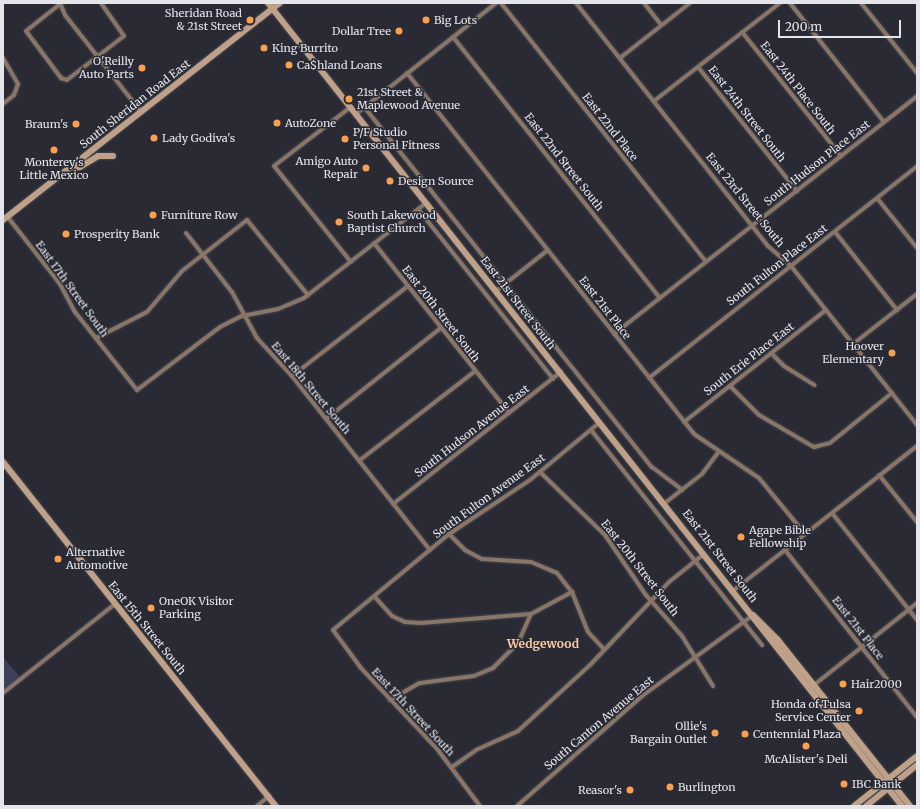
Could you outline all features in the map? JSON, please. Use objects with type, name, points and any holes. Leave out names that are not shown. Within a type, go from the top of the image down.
[{"type":"main road","name":"East 21st Street South","points":[[268,3],[734,590],[772,644],[902,806]]},
{"type":"main road","name":"South Sheridan Road East","points":[[5,218],[280,3]]},
{"type":"main road","points":[[70,168],[80,167],[98,156],[113,156]]},
{"type":"main road","name":"East 15th Street South","points":[[3,462],[276,806]]},
{"type":"main road","name":"East 21st Street South","points":[[753,615],[778,640],[910,806]]},
{"type":"main road","points":[[772,644],[778,640]]},
{"type":"main road","points":[[811,692],[814,685]]},
{"type":"main road","points":[[854,806],[917,756]]},
{"type":"main road","points":[[866,806],[917,766]]},
{"type":"street","points":[[101,3],[124,33],[122,38],[98,56],[64,80],[26,33],[27,30],[60,4],[65,15],[98,56],[141,112]]},
{"type":"street","points":[[356,114],[496,3]]},
{"type":"street","name":"East 22nd Place","points":[[501,3],[706,262]]},
{"type":"street","name":"East 23rd Street South","points":[[576,3],[752,226],[774,252],[791,266],[917,425]]},
{"type":"street","points":[[644,3],[661,25]]},
{"type":"street","points":[[620,58],[690,3]]},
{"type":"street","points":[[654,101],[780,3]]},
{"type":"street","points":[[790,3],[884,122]]},
{"type":"street","points":[[861,3],[917,73]]},
{"type":"street","name":"East 24th Place South","points":[[742,32],[841,156]]},
{"type":"street","name":"East 22nd Street South","points":[[453,37],[660,298]]},
{"type":"street","points":[[3,58],[17,79],[16,92],[3,104]]},
{"type":"street","name":"East 24th Street South","points":[[698,67],[797,191]]},
{"type":"street","name":"East 21st Place","points":[[407,73],[684,422],[718,453],[759,478],[805,534]]},
{"type":"street","name":"South Hudson Place East","points":[[614,334],[917,96]]},
{"type":"street","points":[[351,107],[274,166],[351,262]]},
{"type":"street","name":"East 21st Street South","points":[[365,108],[652,467],[682,490]]},
{"type":"street","name":"South Fulton Place East","points":[[649,378],[917,166]]},
{"type":"street","points":[[877,198],[917,248]]},
{"type":"street","points":[[242,316],[278,309],[308,295],[426,203]]},
{"type":"street","name":"East 21st Street South","points":[[418,209],[553,379]]},
{"type":"street","name":"East 17th Street South","points":[[5,218],[60,284],[75,312],[137,390],[211,332],[242,316]]},
{"type":"street","points":[[96,338],[152,308],[182,271],[247,220],[308,295]]},
{"type":"street","points":[[834,232],[897,310]]},
{"type":"street","name":"East 18th Street South","points":[[186,234],[232,292],[242,316],[257,338],[292,376],[430,550]]},
{"type":"street","name":"East 20th Street South","points":[[374,243],[509,414]]},
{"type":"street","points":[[496,291],[548,250]]},
{"type":"street","points":[[292,376],[408,286]]},
{"type":"street","points":[[853,344],[917,294]]},
{"type":"street","name":"South Erie Place East","points":[[684,422],[826,310]]},
{"type":"street","points":[[326,419],[441,328]]},
{"type":"street","points":[[772,353],[784,366],[815,385]]},
{"type":"street","points":[[360,460],[475,371]]},
{"type":"street","name":"South Hudson Avenue East","points":[[393,504],[561,372]]},
{"type":"street","points":[[730,386],[759,415],[814,447],[830,443],[892,393]]},
{"type":"street","name":"South Fulton Avenue East","points":[[333,630],[449,534],[540,472],[601,422]]},
{"type":"street","name":"East 21st Street South","points":[[591,430],[762,646]]},
{"type":"street","points":[[734,590],[917,446]]},
{"type":"street","points":[[665,504],[702,474],[718,453]]},
{"type":"street","name":"East 20th Street South","points":[[540,472],[605,535],[650,600],[682,636],[713,686]]},
{"type":"street","points":[[880,475],[917,522]]},
{"type":"street","points":[[832,513],[917,620]]},
{"type":"street","points":[[449,534],[465,550],[482,559],[524,561],[546,566],[563,578],[572,592],[585,627],[604,649]]},
{"type":"street","name":"East 21st Place","points":[[785,550],[917,717]]},
{"type":"street","points":[[452,767],[476,750],[518,731],[604,649],[650,600],[705,554]]},
{"type":"street","points":[[374,596],[386,612],[397,618],[421,623],[531,614],[572,592]]},
{"type":"street","points":[[3,693],[115,604]]},
{"type":"street","points":[[814,685],[917,604]]},
{"type":"street","points":[[390,700],[420,684],[474,676],[493,668],[518,643],[531,614]]},
{"type":"street","name":"South Canton Avenue East","points":[[517,806],[642,696],[696,659],[753,615]]},
{"type":"street","name":"East 17th Street South","points":[[333,630],[343,647],[452,767],[480,806]]},
{"type":"street","points":[[257,806],[269,796]]},
{"type":"shaded area","points":[[3,657],[20,677],[3,690]]},
{"type":"place","name":"Sheridan Road & 21st Street","points":[[250,20]]},
{"type":"place","name":"Big Lots","points":[[426,20]]},
{"type":"place","name":"Dollar Tree","points":[[399,31]]},
{"type":"place","name":"King Burrito","points":[[264,48]]},
{"type":"place","name":"Ca$hland Loans","points":[[289,65]]},
{"type":"place","name":"O'Reilly Auto Parts","points":[[142,68]]},
{"type":"place","name":"21st Street & Maplewood Avenue","points":[[349,99]]},
{"type":"place","name":"AutoZone","points":[[277,123]]},
{"type":"place","name":"Braum's","points":[[76,124]]},
{"type":"place","name":"Lady Godiva's","points":[[154,138]]},
{"type":"place","name":"P/F Studio Personal Fitness","points":[[345,139]]},
{"type":"place","name":"Monterey's Little Mexico","points":[[54,150]]},
{"type":"place","name":"Amigo Auto Repair","points":[[366,168]]},
{"type":"place","name":"Design Source","points":[[390,181]]},
{"type":"place","name":"Furniture Row","points":[[153,215]]},
{"type":"place","name":"South Lakewood Baptist Church","points":[[339,222]]},
{"type":"place","name":"Prosperity Bank","points":[[66,234]]},
{"type":"place","name":"Hoover Elementary","points":[[892,353]]},
{"type":"place","name":"Agape Bible Fellowship","points":[[741,537]]},
{"type":"place","name":"Alternative Automotive","points":[[58,559]]},
{"type":"place","name":"OneOK Visitor Parking","points":[[151,608]]},
{"type":"place","name":"Hair2000","points":[[843,684]]},
{"type":"place","name":"Honda of Tulsa Service Center","points":[[859,711]]},
{"type":"place","name":"Ollie's Bargain Outlet","points":[[715,733]]},
{"type":"place","name":"Centennial Plaza","points":[[745,734]]},
{"type":"place","name":"McAlister's Deli","points":[[806,746]]},
{"type":"place","name":"IBC Bank","points":[[844,784]]},
{"type":"place","name":"Burlington","points":[[670,787]]},
{"type":"place","name":"Reasor's","points":[[630,790]]},
{"type":"district","name":"Wedgewood","points":[[543,644]]}]
